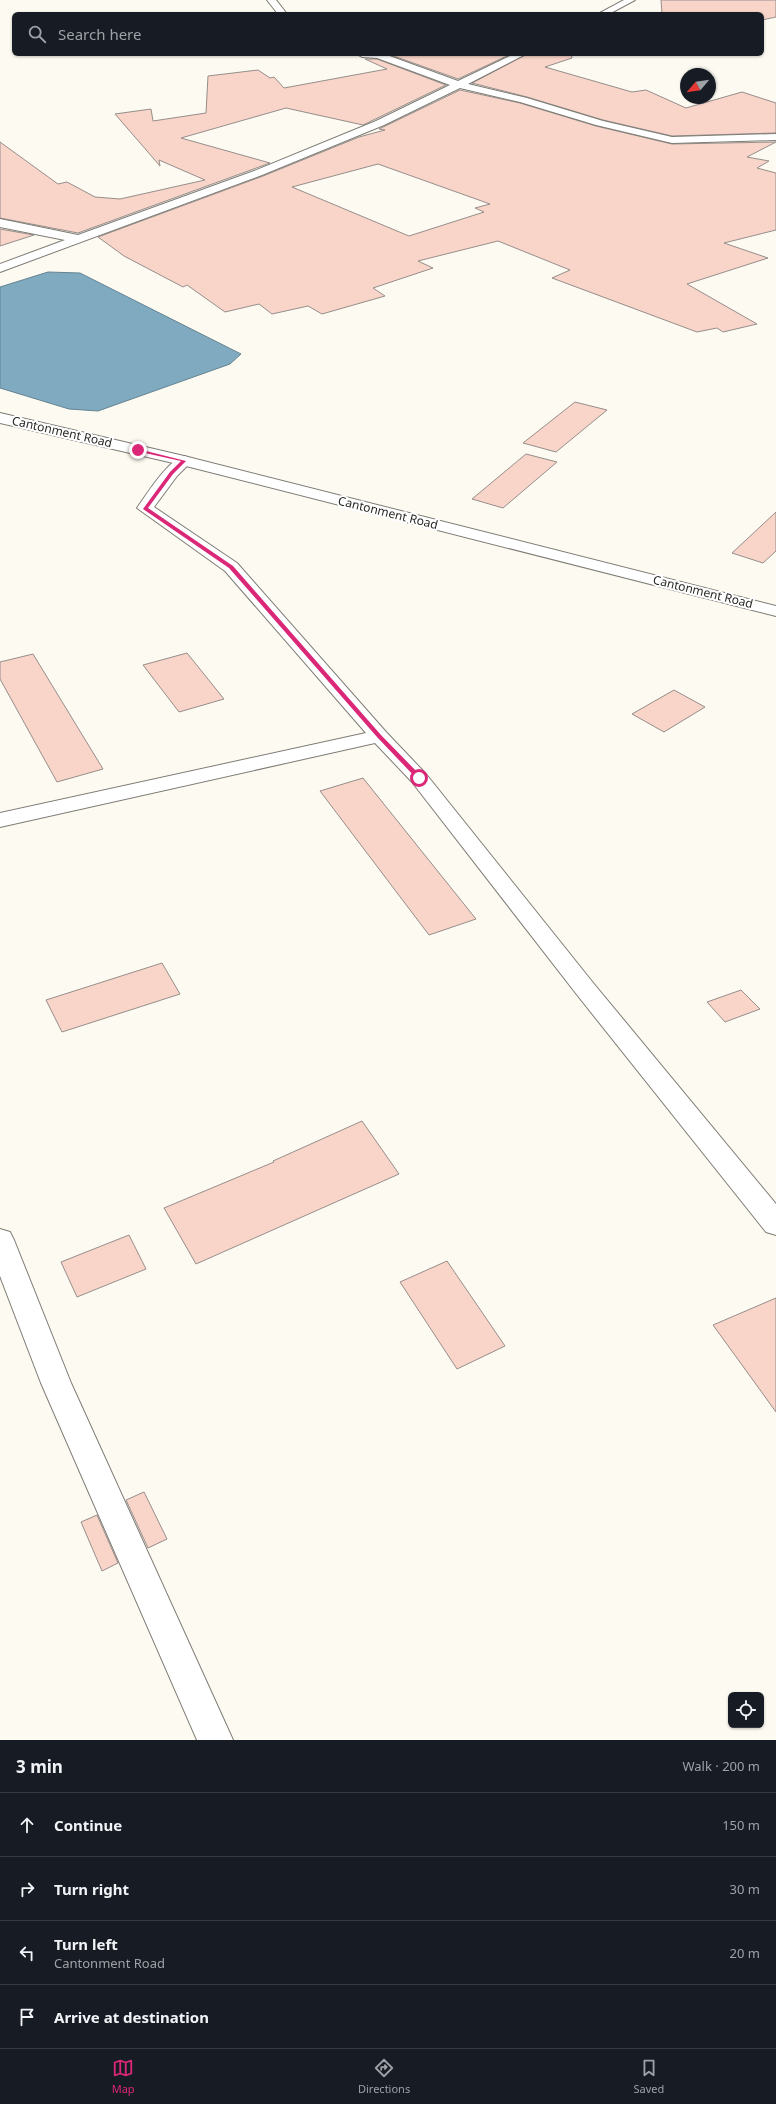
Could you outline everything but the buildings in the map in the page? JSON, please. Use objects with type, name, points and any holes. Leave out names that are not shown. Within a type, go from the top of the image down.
[{"type":"street","points":[[271,0],[281,12]]},
{"type":"street","points":[[606,12],[631,0]]},
{"type":"street","points":[[378,56],[456,84],[523,100],[600,123],[672,140],[776,137]]},
{"type":"street","points":[[0,268],[265,170],[380,123],[456,84],[517,56]]},
{"type":"street","points":[[0,223],[78,239]]},
{"type":"street","name":"Cantonment Road","points":[[0,418],[184,461],[776,611]]},
{"type":"street","points":[[184,461],[171,473],[145,508],[231,567],[379,736],[419,778],[586,990],[776,1224]]},
{"type":"street","points":[[0,820],[379,736]]},
{"type":"street","points":[[0,1240],[56,1382],[215,1740]]},
{"type":"water","points":[[48,272],[80,273],[241,354],[230,364],[98,411],[69,409],[0,388],[0,287]]},
{"type":"route","points":[[138,450],[184,461],[171,473],[145,508],[231,567],[379,736],[419,778]]}]
